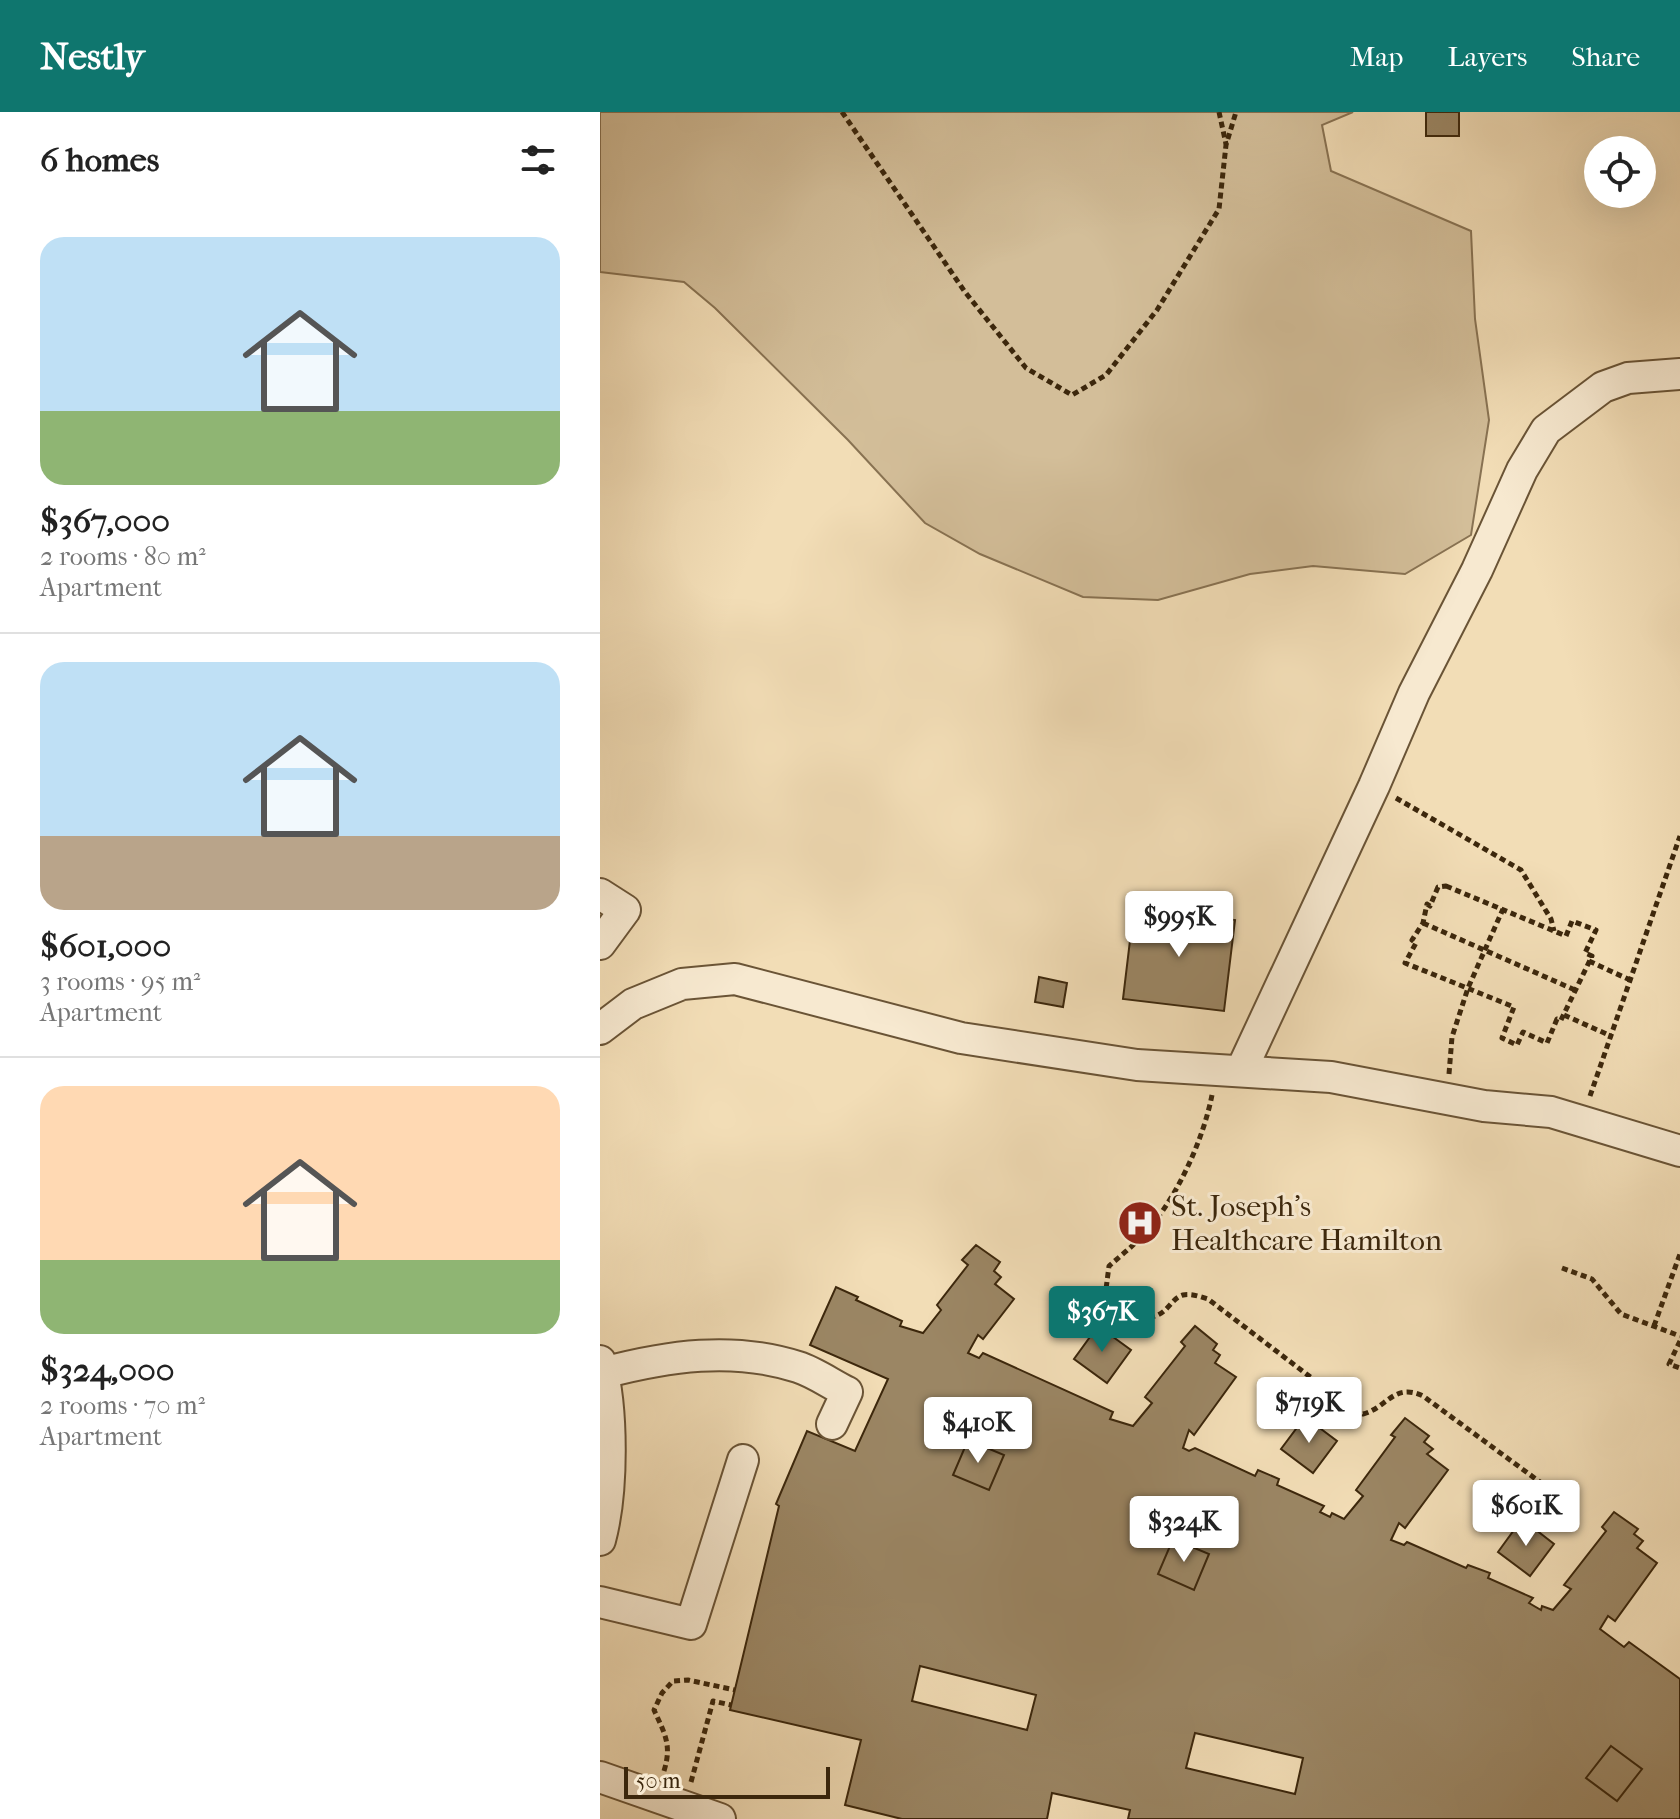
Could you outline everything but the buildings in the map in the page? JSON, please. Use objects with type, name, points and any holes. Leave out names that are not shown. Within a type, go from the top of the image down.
[{"type":"lane","points":[[1229,1071],[1280,983],[1374,786],[1414,693],[1477,570],[1522,470],[1546,430],[1603,387],[1628,378],[1680,374]]},
{"type":"lane","points":[[600,894],[625,910],[600,944]]},
{"type":"lane","points":[[600,1029],[633,1004],[682,984],[735,979],[961,1038],[1137,1065],[1331,1077],[1484,1106],[1551,1112],[1680,1151]]},
{"type":"lane","points":[[602,1532],[609,1436],[602,1367],[703,1353],[799,1367],[847,1392],[832,1424]]},
{"type":"lane","points":[[600,1602],[691,1624],[743,1460]]},
{"type":"lane","points":[[600,1777],[720,1819]]},
{"type":"path","points":[[842,112],[965,292],[1026,368],[1072,395],[1106,375],[1157,310],[1219,209],[1226,145],[1236,112]]},
{"type":"path","points":[[1219,112],[1226,145]]},
{"type":"path","points":[[1422,812],[1521,870],[1551,919],[1554,931]]},
{"type":"path","points":[[1588,1101],[1680,836]]},
{"type":"path","points":[[1446,886],[1503,909],[1566,936],[1572,921],[1596,930],[1585,953],[1592,956],[1547,1043],[1523,1032],[1517,1045],[1502,1038],[1514,1007],[1405,963],[1416,943],[1412,940],[1423,923],[1427,904],[1430,906],[1438,887],[1446,886]]},
{"type":"path","points":[[1447,1098],[1452,1037],[1468,988],[1503,909]]},
{"type":"path","points":[[1423,923],[1576,990]]},
{"type":"path","points":[[1589,961],[1630,980]]},
{"type":"path","points":[[1564,1015],[1611,1036]]},
{"type":"path","points":[[1229,1071],[1206,1127],[1168,1202],[1142,1236],[1109,1266],[1106,1289],[1123,1307],[1149,1318],[1160,1315],[1185,1294],[1208,1299],[1363,1414],[1377,1409],[1391,1396],[1414,1392],[1423,1396],[1544,1485],[1539,1492]]},
{"type":"path","points":[[1654,1326],[1680,1254]]},
{"type":"path","points":[[1562,1268],[1592,1279],[1621,1314],[1680,1339],[1669,1364],[1680,1368]]},
{"type":"path","points":[[664,1774],[668,1742],[654,1710],[667,1687],[673,1681],[688,1680],[735,1690]]},
{"type":"path","points":[[690,1784],[713,1701],[731,1705]]},
{"type":"shaded area","points":[[600,112],[1353,112],[1322,125],[1331,171],[1471,231],[1475,319],[1489,420],[1471,535],[1405,574],[1313,566],[1250,574],[1158,600],[1083,597],[980,554],[925,523],[848,440],[715,308],[684,282],[600,272]]},
{"type":"place","name":"St. Joseph's Healthcare Hamilton","points":[[1140,1223]]}]
